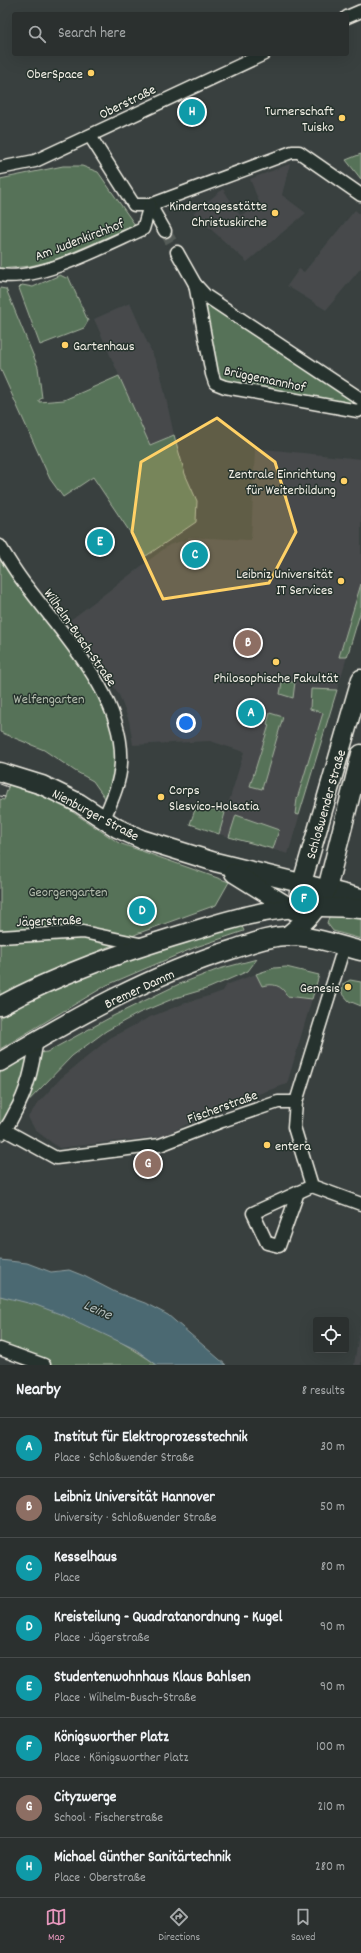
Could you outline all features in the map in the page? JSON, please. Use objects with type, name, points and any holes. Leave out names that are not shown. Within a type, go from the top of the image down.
[{"type":"main road","name":"Schloßwender Straße","points":[[292,908],[303,883],[361,679]]},
{"type":"main road","name":"Schloßwender Straße","points":[[287,936],[306,921],[319,906],[327,889],[361,754]]},
{"type":"main road","name":"Nienburger Straße","points":[[0,772],[42,785],[79,803],[103,821],[141,839],[214,862],[361,898]]},
{"type":"main road","name":"Nienburger Straße","points":[[214,862],[292,908],[306,921],[345,947]]},
{"type":"main road","points":[[0,1006],[53,980],[145,945],[244,917],[270,911],[319,906],[361,909]]},
{"type":"main road","points":[[287,936],[345,947]]},
{"type":"main road","name":"Bremer Damm","points":[[0,1062],[112,999],[153,979],[210,956],[259,941],[287,936]]},
{"type":"street","points":[[349,16],[361,11]]},
{"type":"street","name":"Oberstraße","points":[[0,168],[36,161],[260,56]]},
{"type":"street","name":"Am Judenkirchhof","points":[[90,136],[134,205],[150,204],[292,152],[299,152],[311,159],[361,195]]},
{"type":"street","points":[[150,204],[165,231]]},
{"type":"street","name":"Am Judenkirchhof","points":[[0,275],[7,276],[32,273],[68,262],[143,229],[150,204]]},
{"type":"street","name":"Brüggemannhof","points":[[177,252],[195,284],[206,296],[361,399]]},
{"type":"street","name":"Brüggemannhof","points":[[195,284],[215,383],[233,388],[358,411],[361,410]]},
{"type":"street","name":"Wilhelm-Busch-Straße","points":[[0,546],[27,588],[93,676],[105,697],[113,716],[119,734],[122,762],[120,780],[103,821]]},
{"type":"street","name":"Jägerstraße","points":[[0,937],[83,932],[145,945]]},
{"type":"street","points":[[312,1186],[294,1127],[296,1102],[345,947]]},
{"type":"street","points":[[3,1132],[25,1094],[33,1065],[37,1040]]},
{"type":"street","name":"Fischerstraße","points":[[3,1132],[56,1158],[160,1145],[222,1121],[278,1102],[296,1102]]},
{"type":"street","points":[[298,1192],[279,1246],[267,1243],[253,1212],[298,1192],[312,1186],[361,1204]]},
{"type":"street","points":[[0,1349],[44,1365]]},
{"type":"highlighted area","points":[[217,418],[275,462],[296,532],[269,583],[163,599],[132,532],[141,462]]},
{"type":"shaded area","name":"Kindertagesstätte Christuskirche","points":[[290,164],[282,195],[306,213],[247,262],[193,213],[223,189],[240,215],[261,207],[250,179]]},
{"type":"shaded area","points":[[355,210],[361,215],[361,268],[326,310],[287,286],[299,269],[304,272]]},
{"type":"shaded area","points":[[130,303],[160,371],[174,435],[150,445],[94,319]]},
{"type":"shaded area","points":[[255,448],[361,459],[361,610],[288,854],[219,834],[244,752],[210,741],[133,745],[129,721],[119,695],[105,672],[69,621],[169,545],[188,539],[188,537],[251,540]]},
{"type":"shaded area","points":[[256,974],[262,986],[277,985],[282,987],[287,996],[312,999],[287,1084],[221,1107],[164,1136],[59,1148],[35,1130],[28,1117],[38,1103],[61,1078],[110,1038],[150,1017],[188,1002],[223,991],[226,985]]},
{"type":"shaded area","points":[[361,1321],[361,1365],[354,1365]]},
{"type":"green space","points":[[361,154],[361,179],[346,160]]},
{"type":"green space","points":[[63,166],[82,166],[98,172],[135,225],[55,260],[30,266],[0,269],[0,179]]},
{"type":"green space","points":[[60,275],[66,278],[68,276],[88,321],[84,328],[40,345],[19,288],[22,285],[33,287]]},
{"type":"green space","points":[[195,284],[361,399],[361,409],[215,383]]},
{"type":"green space","points":[[0,288],[6,289],[38,367],[42,398],[39,402],[64,400],[119,376],[150,445],[174,435],[185,474],[197,501],[196,522],[146,556],[93,477],[63,497],[50,479],[0,368]]},
{"type":"green space","name":"Welfengarten","points":[[0,546],[105,697],[122,761],[110,805],[93,781],[44,750],[0,732]]},
{"type":"green space","points":[[361,584],[361,610],[347,657],[339,657]]},
{"type":"green space","points":[[282,682],[295,682],[293,698],[280,694]]},
{"type":"green space","points":[[311,689],[337,690],[299,815],[295,814],[297,799],[323,713],[310,709]]},
{"type":"green space","points":[[270,713],[283,717],[262,789],[250,786],[269,725],[267,724]]},
{"type":"green space","name":"Georgengarten","points":[[9,784],[56,801],[119,843],[229,882],[216,905],[139,933],[0,995],[0,799],[4,800]]},
{"type":"green space","points":[[197,804],[225,813],[219,834],[190,824]]},
{"type":"green space","points":[[236,815],[279,830],[273,849],[229,837]]},
{"type":"green space","points":[[335,914],[361,918],[361,939],[333,931],[327,923],[329,917]]},
{"type":"green space","points":[[241,924],[244,931],[196,947],[107,985],[0,1049],[0,1016],[57,988],[118,962],[180,941]]},
{"type":"green space","points":[[257,959],[248,971],[209,988],[175,998],[139,1013],[106,1031],[72,1056],[11,1119],[0,1124],[0,1070],[25,1054],[47,1052],[113,1016],[177,985],[219,969]]},
{"type":"green space","points":[[286,967],[319,975],[312,999],[287,996],[283,989],[277,986],[262,986],[256,974],[274,968]]},
{"type":"green space","points":[[350,980],[361,982],[361,1006],[349,1001],[342,993],[343,984]]},
{"type":"green space","points":[[0,1296],[41,1306],[82,1322],[121,1342],[157,1365],[44,1365],[0,1349]]},
{"type":"water","name":"Leine","points":[[0,1260],[27,1263],[51,1272],[69,1270],[115,1292],[145,1303],[168,1315],[226,1365],[157,1365],[135,1349],[65,1316],[36,1305],[0,1296]]},
{"type":"tunnel","points":[[165,231],[177,252]]},
{"type":"tram line","points":[[0,784],[8,787]]},
{"type":"tram line","points":[[0,796],[5,797]]},
{"type":"place","name":"OberSpace","points":[[91,73]]},
{"type":"place","name":"Michael Günther Sanitärtechnik","points":[[192,112]]},
{"type":"place","name":"Turnerschaft Tuisko","points":[[342,118]]},
{"type":"place","name":"Kindertagesstätte Christuskirche","points":[[275,213]]},
{"type":"place","name":"Gartenhaus","points":[[65,345]]},
{"type":"place","name":"Zentrale Einrichtung für Weiterbildung","points":[[344,481]]},
{"type":"place","name":"Studentenwohnhaus Klaus Bahlsen","points":[[100,542]]},
{"type":"place","name":"Kesselhaus","points":[[195,555]]},
{"type":"place","name":"Leibniz Universität IT Services","points":[[341,581]]},
{"type":"place","name":"Leibniz Universität Hannover","points":[[248,643]]},
{"type":"place","name":"Philosophische Fakultät","points":[[276,662]]},
{"type":"place","name":"Institut für Elektroprozesstechnik","points":[[251,713]]},
{"type":"place","name":"Corps Slesvico-Holsatia","points":[[161,797]]},
{"type":"place","name":"Königsworther Platz","points":[[304,899]]},
{"type":"place","name":"Kreisteilung - Quadratanordnung - Kugel","points":[[142,911]]},
{"type":"place","name":"Genesis","points":[[348,987]]},
{"type":"place","name":"entera","points":[[267,1145]]},
{"type":"place","name":"Cityzwerge","points":[[148,1164]]}]
